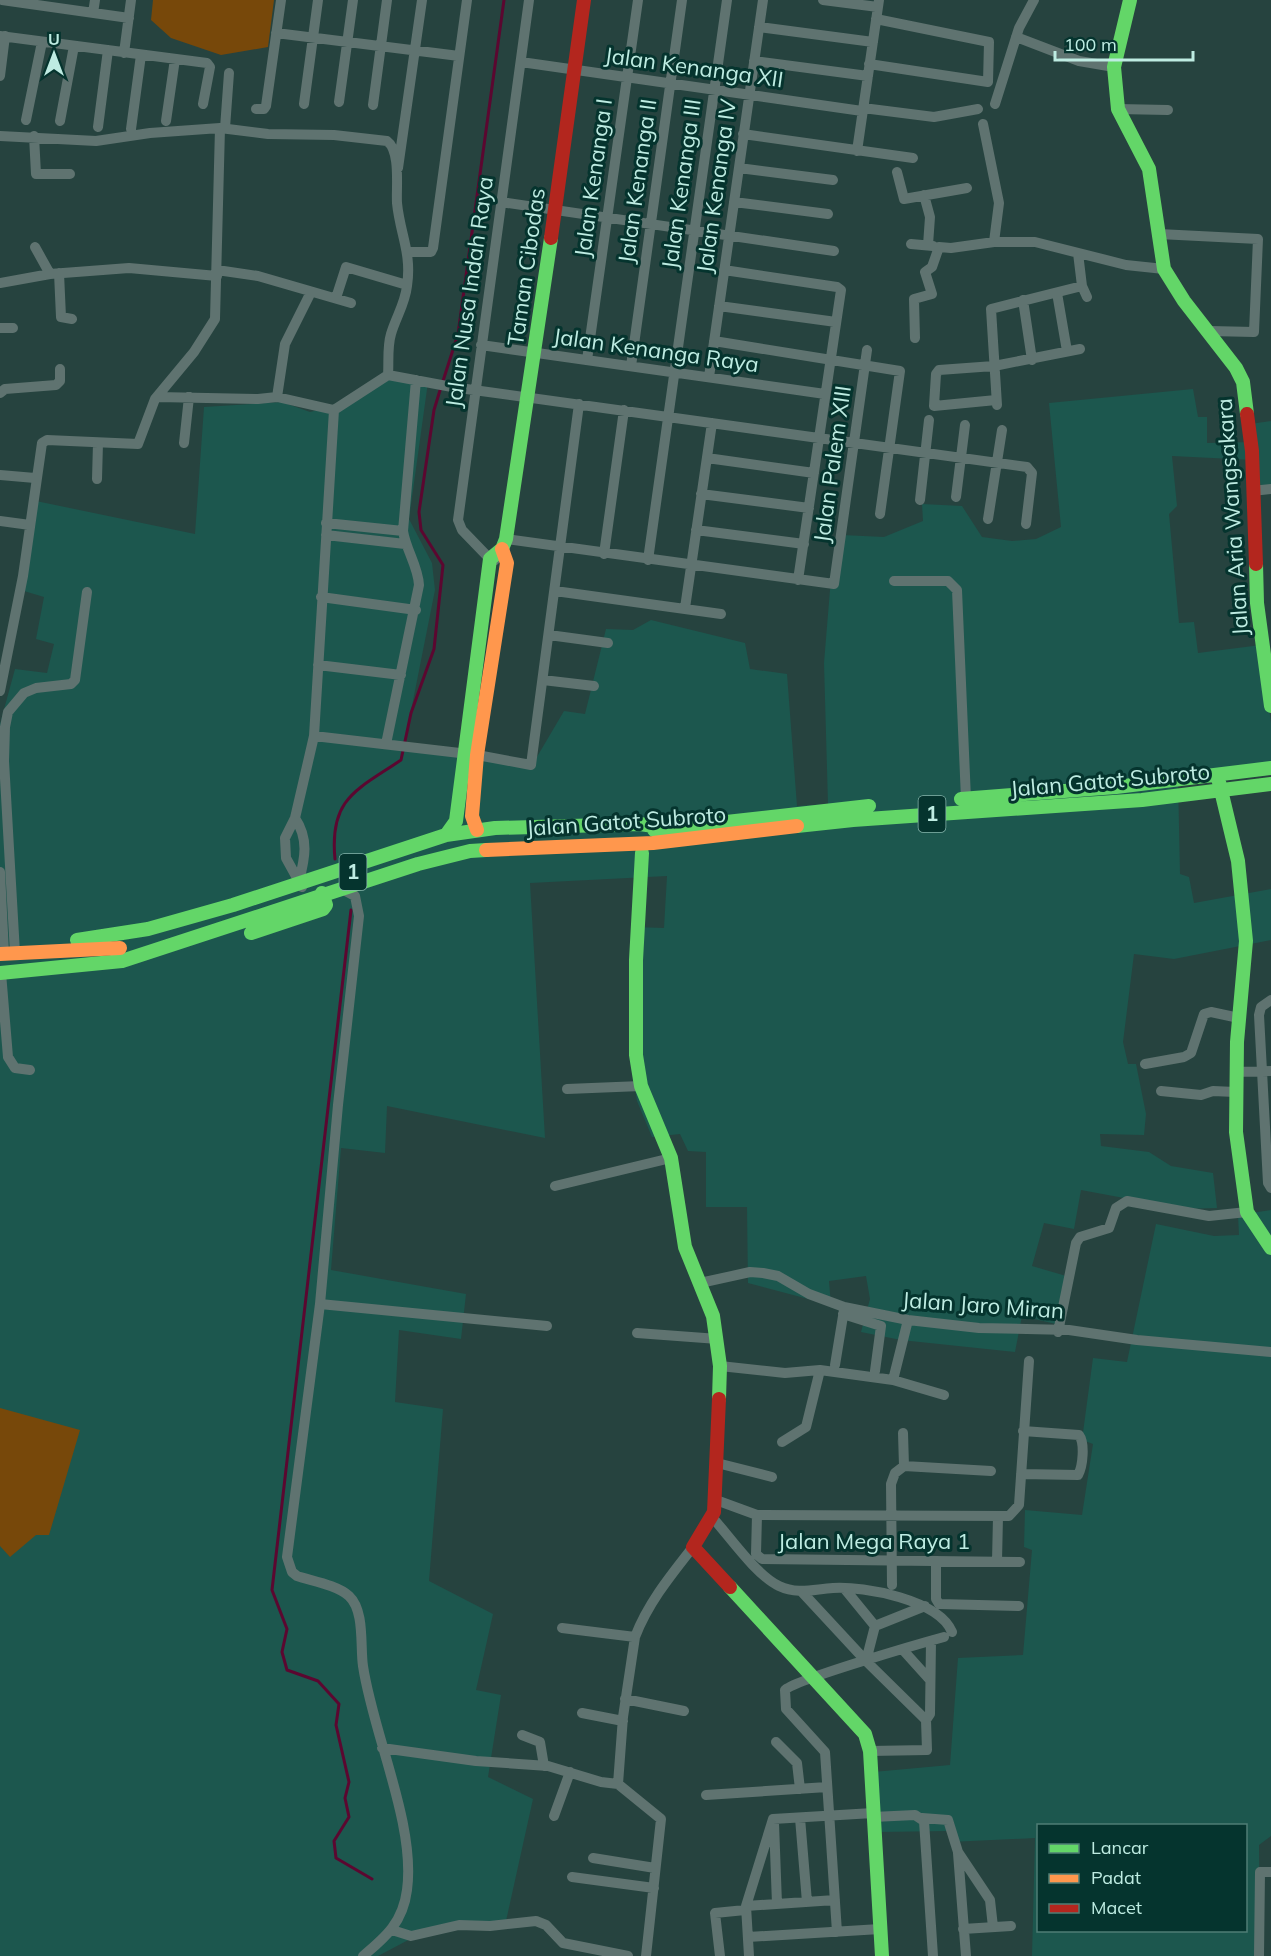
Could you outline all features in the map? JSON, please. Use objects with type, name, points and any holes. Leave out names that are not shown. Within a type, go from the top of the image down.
[{"type":"main road","name":"Taman Cibodas","points":[[471,755],[530,397],[584,0]]},
{"type":"main road","name":"Jalan Aria Wangsakara","points":[[1130,0],[1114,67],[1118,109],[1149,168],[1164,269],[1184,301],[1210,331],[1243,382],[1252,451],[1257,603],[1271,706]]},
{"type":"main road","points":[[477,830],[472,816],[471,755],[490,560],[505,550]]},
{"type":"main road","points":[[446,836],[456,821],[471,755]]},
{"type":"main road","name":"Jalan Gatot Subroto","points":[[670,834],[845,807],[1116,787],[1271,768]]},
{"type":"main road","points":[[1217,775],[1238,861],[1246,932],[1246,958],[1235,1072],[1236,1132],[1247,1212],[1271,1248]]},
{"type":"main road","name":"Jalan Gatot Subroto","points":[[1,973],[28,971],[121,955],[451,854],[670,834],[1142,800],[1271,784]]},
{"type":"main road","points":[[11,953],[56,943],[148,929],[446,836],[477,830],[640,824],[670,834]]},
{"type":"main road","points":[[355,896],[464,862],[483,859],[642,853],[670,834]]},
{"type":"main road","points":[[642,853],[635,1024],[640,1086],[671,1158],[685,1247],[700,1283],[718,1339],[720,1365],[716,1500],[712,1517],[693,1547],[861,1726],[870,1751],[882,1956]]},
{"type":"main road","points":[[341,888],[339,878],[351,867]]},
{"type":"main road","points":[[28,971],[63,977],[117,971],[320,910],[326,906],[322,894]]},
{"type":"main road","name":"Jalan Gatot Subroto","points":[[11,953],[121,955]]},
{"type":"street","points":[[2,0],[59,4],[93,13],[129,18]]},
{"type":"street","points":[[93,13],[95,0]]},
{"type":"street","points":[[124,52],[131,0]]},
{"type":"street","points":[[256,109],[266,108],[281,0]]},
{"type":"street","points":[[304,104],[318,0]]},
{"type":"street","points":[[339,102],[352,0]]},
{"type":"street","points":[[373,105],[387,0]]},
{"type":"street","points":[[388,375],[389,339],[403,306],[408,285],[409,252],[397,205],[397,171],[422,0]]},
{"type":"street","points":[[409,252],[433,250],[467,0]]},
{"type":"street","name":"Jalan Nusa Indah Raya","points":[[490,560],[462,530],[458,522],[529,0]]},
{"type":"street","name":"Jalan Kenanga I","points":[[587,360],[638,0]]},
{"type":"street","name":"Jalan Kenanga II","points":[[631,366],[681,0]]},
{"type":"street","name":"Jalan Kenanga III","points":[[648,560],[727,0]]},
{"type":"street","name":"Jalan Kenanga IV","points":[[709,377],[763,0]]},
{"type":"street","points":[[823,0],[878,9],[989,42],[988,82],[869,64]]},
{"type":"street","points":[[995,104],[1016,37],[1034,0]]},
{"type":"street","points":[[857,151],[878,9]]},
{"type":"street","points":[[759,27],[873,42]]},
{"type":"street","points":[[276,33],[347,40],[459,56]]},
{"type":"street","points":[[0,76],[2,36],[124,52],[209,65],[203,104]]},
{"type":"street","points":[[1016,37],[1079,61],[1114,67]]},
{"type":"street","points":[[26,120],[42,42]]},
{"type":"street","points":[[60,121],[74,46]]},
{"type":"street","points":[[98,127],[108,50]]},
{"type":"street","points":[[131,129],[141,55]]},
{"type":"street","points":[[166,121],[176,60]]},
{"type":"street","points":[[754,61],[868,76]]},
{"type":"street","name":"Jalan Kenanga XII","points":[[521,62],[863,110],[934,117],[978,109]]},
{"type":"street","points":[[0,692],[23,576],[35,478],[43,441],[138,444],[158,397],[194,352],[214,319],[223,128],[229,73]]},
{"type":"street","points":[[1118,109],[1168,110]]},
{"type":"street","points":[[983,124],[999,203],[994,242]]},
{"type":"street","points":[[0,136],[96,141],[150,133],[223,128],[256,133],[334,135],[387,141],[391,145],[397,171]]},
{"type":"street","points":[[743,134],[913,158]]},
{"type":"street","points":[[34,136],[36,174],[70,174]]},
{"type":"street","points":[[739,168],[833,180]]},
{"type":"street","points":[[897,172],[904,199],[967,188]]},
{"type":"street","points":[[915,338],[914,299],[932,294],[926,272],[932,267],[934,246],[924,195]]},
{"type":"street","points":[[501,202],[555,212],[834,251]]},
{"type":"street","points":[[734,202],[828,214]]},
{"type":"street","points":[[1159,234],[1258,238],[1254,333],[1210,331]]},
{"type":"street","points":[[911,244],[951,248],[994,242],[1035,242],[1126,265],[1164,269]]},
{"type":"street","points":[[35,247],[55,274],[62,317],[72,319]]},
{"type":"street","points":[[1078,253],[1082,286],[1087,297]]},
{"type":"street","points":[[336,298],[346,267],[408,285]]},
{"type":"street","points":[[0,283],[55,274],[129,268],[217,273],[258,276],[351,303]]},
{"type":"street","points":[[505,550],[560,548],[798,580],[841,292],[838,288],[724,270]]},
{"type":"street","points":[[1080,349],[994,366],[939,370],[936,374],[933,404],[937,406],[997,403],[994,366],[991,309],[1082,286]]},
{"type":"street","points":[[277,397],[285,344],[311,292]]},
{"type":"street","points":[[1057,293],[1067,351]]},
{"type":"street","points":[[1023,300],[1032,360]]},
{"type":"street","points":[[719,306],[836,322]]},
{"type":"street","points":[[0,328],[13,328]]},
{"type":"street","points":[[714,341],[865,363],[902,372],[880,514]]},
{"type":"street","name":"Jalan Kenanga Raya","points":[[481,345],[825,393]]},
{"type":"street","name":"Jalan Palem XIII","points":[[798,580],[835,584],[867,350]]},
{"type":"street","points":[[0,393],[5,389],[56,385],[60,381],[60,369]]},
{"type":"street","points":[[158,397],[258,399],[277,397],[334,410],[388,375],[452,387],[996,463],[1031,469],[1026,524]]},
{"type":"street","points":[[391,745],[401,675],[416,610],[419,585],[417,570],[405,544],[403,531],[416,380]]},
{"type":"street","points":[[184,443],[189,397]]},
{"type":"street","points":[[314,736],[471,755],[531,765],[579,404]]},
{"type":"street","points":[[334,410],[314,736],[296,818],[285,838],[286,858],[307,893],[322,894],[341,888],[355,896],[359,916],[338,1105],[320,1304],[287,1557],[292,1572],[297,1576],[342,1592],[354,1603],[363,1668],[403,1826],[408,1873],[402,1913],[392,1930],[363,1956]]},
{"type":"street","points":[[604,554],[624,410]]},
{"type":"street","points":[[920,500],[929,420]]},
{"type":"street","points":[[685,608],[711,423]]},
{"type":"street","points":[[956,497],[965,425]]},
{"type":"street","points":[[988,519],[1002,430]]},
{"type":"street","points":[[97,478],[98,443]]},
{"type":"street","points":[[707,458],[814,473]]},
{"type":"street","points":[[0,475],[35,478]]},
{"type":"street","points":[[1252,491],[1271,489]]},
{"type":"street","points":[[702,494],[809,508]]},
{"type":"street","points":[[0,521],[30,525]]},
{"type":"street","points":[[327,523],[403,531]]},
{"type":"street","points":[[696,530],[804,544]]},
{"type":"street","points":[[326,535],[405,544]]},
{"type":"street","points":[[894,582],[948,582],[957,590],[966,799]]},
{"type":"street","points":[[555,591],[721,614]]},
{"type":"street","points":[[11,953],[4,761],[8,712],[24,693],[36,688],[71,684],[75,680],[87,592]]},
{"type":"street","points":[[321,597],[416,610]]},
{"type":"street","points":[[549,635],[608,643]]},
{"type":"street","points":[[318,665],[401,675]]},
{"type":"street","points":[[543,680],[594,686]]},
{"type":"street","points":[[296,818],[304,832],[305,857],[300,883]]},
{"type":"street","points":[[0,872],[11,953]]},
{"type":"street","points":[[1,973],[8,1057],[15,1068],[30,1070]]},
{"type":"street","points":[[1270,1188],[1266,1072],[1259,1015],[1261,1007],[1271,1000]]},
{"type":"street","points":[[1145,1064],[1188,1055],[1193,1049],[1204,1014],[1211,1012],[1239,1017]]},
{"type":"street","points":[[1235,1072],[1266,1072]]},
{"type":"street","points":[[567,1089],[640,1086]]},
{"type":"street","points":[[1161,1090],[1201,1095],[1213,1091],[1235,1092]]},
{"type":"street","points":[[555,1186],[671,1158]]},
{"type":"street","points":[[1058,1332],[1076,1243],[1080,1237],[1109,1228],[1116,1208],[1127,1201],[1209,1215],[1247,1212]]},
{"type":"street","name":"Jalan Jaro Miran","points":[[700,1283],[750,1272],[763,1273],[778,1276],[844,1311],[908,1320],[1058,1332],[1069,1330],[1137,1340],[1271,1352]]},
{"type":"street","points":[[320,1304],[546,1326]]},
{"type":"street","points":[[835,1365],[844,1311],[881,1326],[875,1371]]},
{"type":"street","points":[[893,1380],[908,1320]]},
{"type":"street","points":[[637,1333],[718,1339]]},
{"type":"street","points":[[716,1500],[757,1515],[1009,1516],[1016,1511],[1022,1474],[1029,1361]]},
{"type":"street","points":[[720,1365],[773,1372],[820,1370],[893,1380],[944,1395]]},
{"type":"street","points":[[782,1442],[807,1426],[820,1370]]},
{"type":"street","points":[[1022,1474],[1078,1475],[1082,1440],[1079,1435],[1023,1431]]},
{"type":"street","points":[[892,1585],[892,1478],[904,1466],[903,1433]]},
{"type":"street","points":[[717,1463],[772,1477]]},
{"type":"street","points":[[904,1466],[991,1471]]},
{"type":"street","name":"Jalan Mega Raya 1","points":[[757,1515],[756,1554],[762,1559],[1020,1562]]},
{"type":"street","points":[[712,1517],[770,1580],[784,1588],[802,1592],[844,1588],[917,1602],[944,1619],[948,1635],[787,1687],[785,1706],[824,1751],[837,1932]]},
{"type":"street","name":"Jalan Mega Raya 1","points":[[998,1517],[998,1561]]},
{"type":"street","points":[[618,1784],[625,1699],[635,1637],[657,1594],[693,1547]]},
{"type":"street","points":[[936,1561],[936,1599],[939,1604],[1019,1606]]},
{"type":"street","points":[[844,1588],[874,1626]]},
{"type":"street","points":[[802,1592],[866,1661],[926,1720]]},
{"type":"street","points":[[874,1626],[925,1606]]},
{"type":"street","points":[[866,1661],[874,1626]]},
{"type":"street","points":[[562,1628],[635,1637]]},
{"type":"street","points":[[870,1751],[927,1750],[926,1720],[930,1714],[931,1641]]},
{"type":"street","points":[[903,1650],[930,1680]]},
{"type":"street","points":[[625,1699],[684,1711]]},
{"type":"street","points":[[582,1713],[623,1721]]},
{"type":"street","points":[[522,1735],[540,1742],[544,1766]]},
{"type":"street","points":[[776,1742],[797,1763],[800,1789]]},
{"type":"street","points":[[382,1748],[476,1761],[544,1766],[618,1784],[661,1819],[646,1956]]},
{"type":"street","points":[[554,1816],[570,1772]]},
{"type":"street","points":[[706,1795],[827,1786]]},
{"type":"street","points":[[772,1822],[800,1818],[873,1815],[915,1815],[922,1818],[948,1820],[958,1852],[966,1956]]},
{"type":"street","points":[[800,1818],[807,1902]]},
{"type":"street","points":[[922,1818],[925,1823],[933,1956]]},
{"type":"street","points":[[772,1822],[777,1904]]},
{"type":"street","points":[[749,1956],[745,1908],[772,1822]]},
{"type":"street","points":[[958,1852],[990,1900],[993,1927]]},
{"type":"street","points":[[593,1858],[656,1868]]},
{"type":"street","points":[[1259,1956],[1260,1872],[1271,1872]]},
{"type":"street","points":[[572,1877],[654,1888]]},
{"type":"street","points":[[720,1956],[715,1912],[835,1900]]},
{"type":"street","points":[[392,1930],[411,1936],[459,1925],[498,1925],[537,1921],[546,1924],[563,1943],[628,1956]]},
{"type":"street","points":[[963,1929],[1011,1926]]},
{"type":"street","points":[[748,1937],[880,1929]]},
{"type":"shaded area","points":[[153,0],[274,0],[268,47],[221,55],[171,38],[151,20]]},
{"type":"shaded area","points":[[383,374],[428,382],[409,519],[432,563],[435,590],[404,746],[531,767],[564,711],[585,714],[606,629],[633,630],[651,620],[745,643],[750,669],[787,674],[797,806],[828,804],[824,663],[830,590],[842,535],[884,537],[923,521],[922,504],[962,506],[982,537],[1012,541],[1036,539],[1061,527],[1049,403],[1193,389],[1198,417],[1207,417],[1207,443],[1253,442],[1250,424],[1271,421],[1271,485],[1254,487],[1253,460],[1172,456],[1177,506],[1169,514],[1179,623],[1194,622],[1198,653],[1261,645],[1271,723],[1271,765],[1178,778],[1180,874],[1189,877],[1194,903],[1271,889],[1271,940],[1174,959],[1134,954],[1123,1042],[1128,1064],[1136,1064],[1146,1114],[1144,1135],[1100,1134],[1101,1146],[1149,1152],[1171,1166],[1213,1173],[1217,1208],[1183,1209],[1081,1190],[1074,1229],[1044,1223],[1032,1266],[1073,1278],[1064,1326],[1022,1316],[1015,1352],[901,1340],[861,1332],[870,1299],[866,1276],[829,1281],[831,1305],[748,1283],[747,1207],[706,1207],[706,1152],[688,1151],[680,1134],[652,1137],[637,1101],[630,1060],[634,927],[664,928],[667,876],[530,883],[545,1138],[387,1106],[385,1153],[341,1148],[331,1270],[466,1294],[461,1339],[399,1330],[395,1402],[443,1409],[429,1581],[493,1614],[476,1690],[501,1695],[488,1777],[533,1799],[506,1921],[414,1937],[378,1956],[0,1956],[0,724],[15,669],[47,673],[54,644],[36,639],[44,597],[24,591],[36,501],[195,534],[204,407],[282,402],[310,412],[330,407]]},
{"type":"shaded area","points":[[1271,1210],[1271,1836],[1259,1845],[1260,1956],[1032,1956],[1035,1838],[950,1842],[948,1831],[877,1832],[873,1772],[950,1765],[958,1658],[1023,1655],[1032,1550],[1024,1547],[1025,1510],[1082,1515],[1093,1444],[1082,1440],[1093,1358],[1127,1362],[1156,1224],[1214,1236],[1239,1235],[1238,1215]]},
{"type":"shaded area","points":[[0,1408],[80,1430],[49,1535],[36,1535],[10,1557],[0,1546]]},
{"type":"waterway","points":[[443,381],[458,334],[504,0]]},
{"type":"waterway","points":[[335,859],[334,838],[337,822],[349,798],[359,788],[401,760],[411,713],[434,649],[443,565],[421,530],[419,512],[434,410],[441,387]]},
{"type":"waterway","points":[[351,910],[272,1590],[287,1629],[282,1652],[287,1670],[318,1681],[339,1704],[336,1725],[349,1782],[345,1798],[349,1817],[334,1841],[336,1858],[372,1879]]},
{"type":"traffic: fast","points":[[1130,0],[1114,67],[1118,109],[1149,169],[1164,269],[1184,301],[1236,368],[1243,382],[1247,414]]},
{"type":"traffic: fast","points":[[446,835],[456,821],[490,559],[502,549],[506,539],[551,238]]},
{"type":"traffic: fast","points":[[1256,564],[1257,603],[1271,706]]},
{"type":"traffic: fast","points":[[961,799],[1116,787],[1271,768]]},
{"type":"traffic: fast","points":[[1219,782],[1238,861],[1246,941],[1237,1042],[1236,1132],[1247,1212],[1271,1248]]},
{"type":"traffic: fast","points":[[797,826],[1142,800],[1271,784]]},
{"type":"traffic: fast","points":[[654,830],[869,806]]},
{"type":"traffic: fast","points":[[77,940],[148,929],[233,905],[446,835],[495,828],[640,824],[667,828]]},
{"type":"traffic: fast","points":[[0,973],[122,961],[418,864],[470,851],[486,850]]},
{"type":"traffic: fast","points":[[642,853],[636,960],[636,1055],[641,1086],[671,1158],[685,1247],[713,1316],[720,1366],[719,1399]]},
{"type":"traffic: fast","points":[[251,933],[323,909],[326,905],[322,893]]},
{"type":"traffic: fast","points":[[730,1587],[865,1734],[870,1751],[882,1956]]},
{"type":"traffic: slow","points":[[477,830],[472,816],[477,755],[507,563],[502,549]]},
{"type":"traffic: slow","points":[[486,850],[653,843],[797,826]]},
{"type":"traffic: slow","points":[[0,954],[120,948]]},
{"type":"traffic: jam","points":[[551,238],[584,0]]},
{"type":"traffic: jam","points":[[1247,414],[1252,451],[1256,564]]},
{"type":"traffic: jam","points":[[719,1399],[714,1512],[693,1547],[730,1587]]}]
